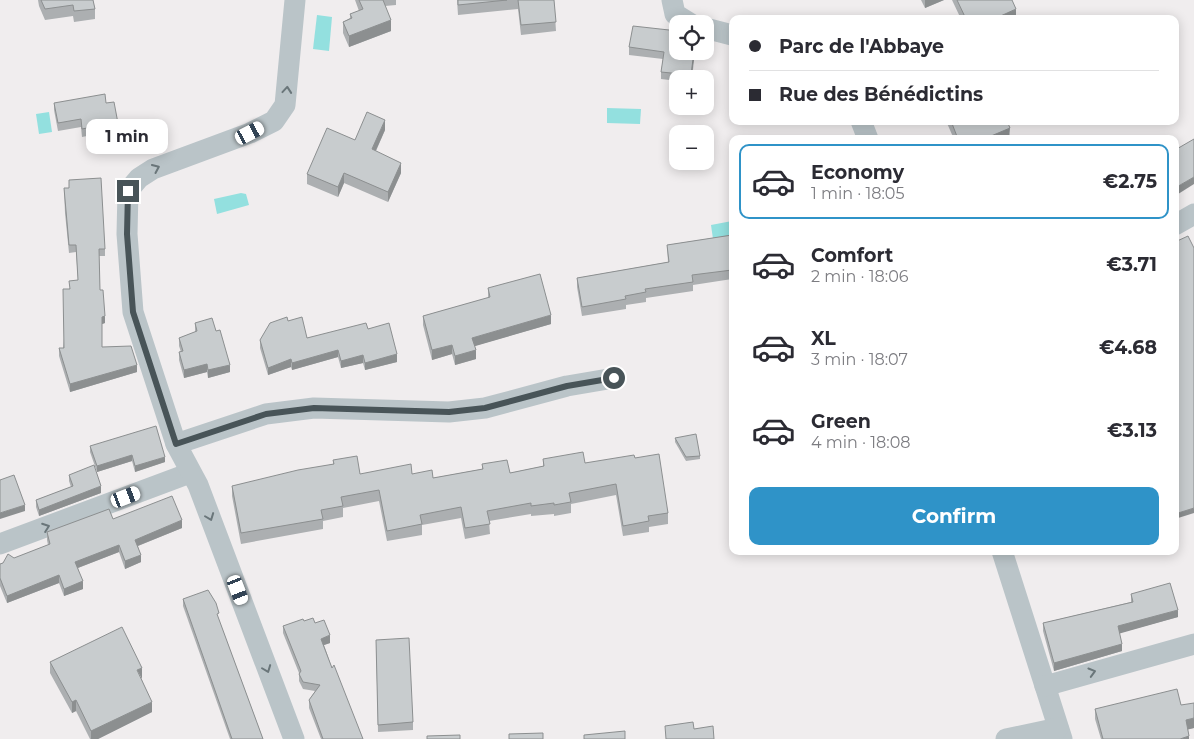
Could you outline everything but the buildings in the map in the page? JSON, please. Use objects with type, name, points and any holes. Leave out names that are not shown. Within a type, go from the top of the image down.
[{"type":"street","points":[[294,739],[198,485],[176,444],[133,312],[127,234],[128,191],[138,178],[153,169],[250,133],[274,121],[286,105],[295,0]]},
{"type":"street","points":[[672,0],[677,15]]},
{"type":"street","points":[[714,30],[729,34]]},
{"type":"street","points":[[176,444],[266,414],[314,408],[458,411],[485,408],[567,386],[614,378]]},
{"type":"street","points":[[0,544],[190,473]]},
{"type":"street","points":[[1003,555],[1060,733],[1006,739]]},
{"type":"street","points":[[1045,686],[1194,644]]},
{"type":"water","points":[[317,15],[332,17],[329,51],[313,49]]},
{"type":"water","points":[[607,108],[641,109],[640,124],[607,123]]},
{"type":"water","points":[[49,112],[52,132],[39,134],[36,114]]},
{"type":"water","points":[[241,193],[246,194],[249,205],[217,214],[214,199]]},
{"type":"water","points":[[729,222],[729,236],[713,239],[711,225]]},
{"type":"route","points":[[128,191],[127,234],[133,312],[176,444],[210,431],[266,414],[314,408],[449,412],[485,408],[567,386],[614,378]]}]
